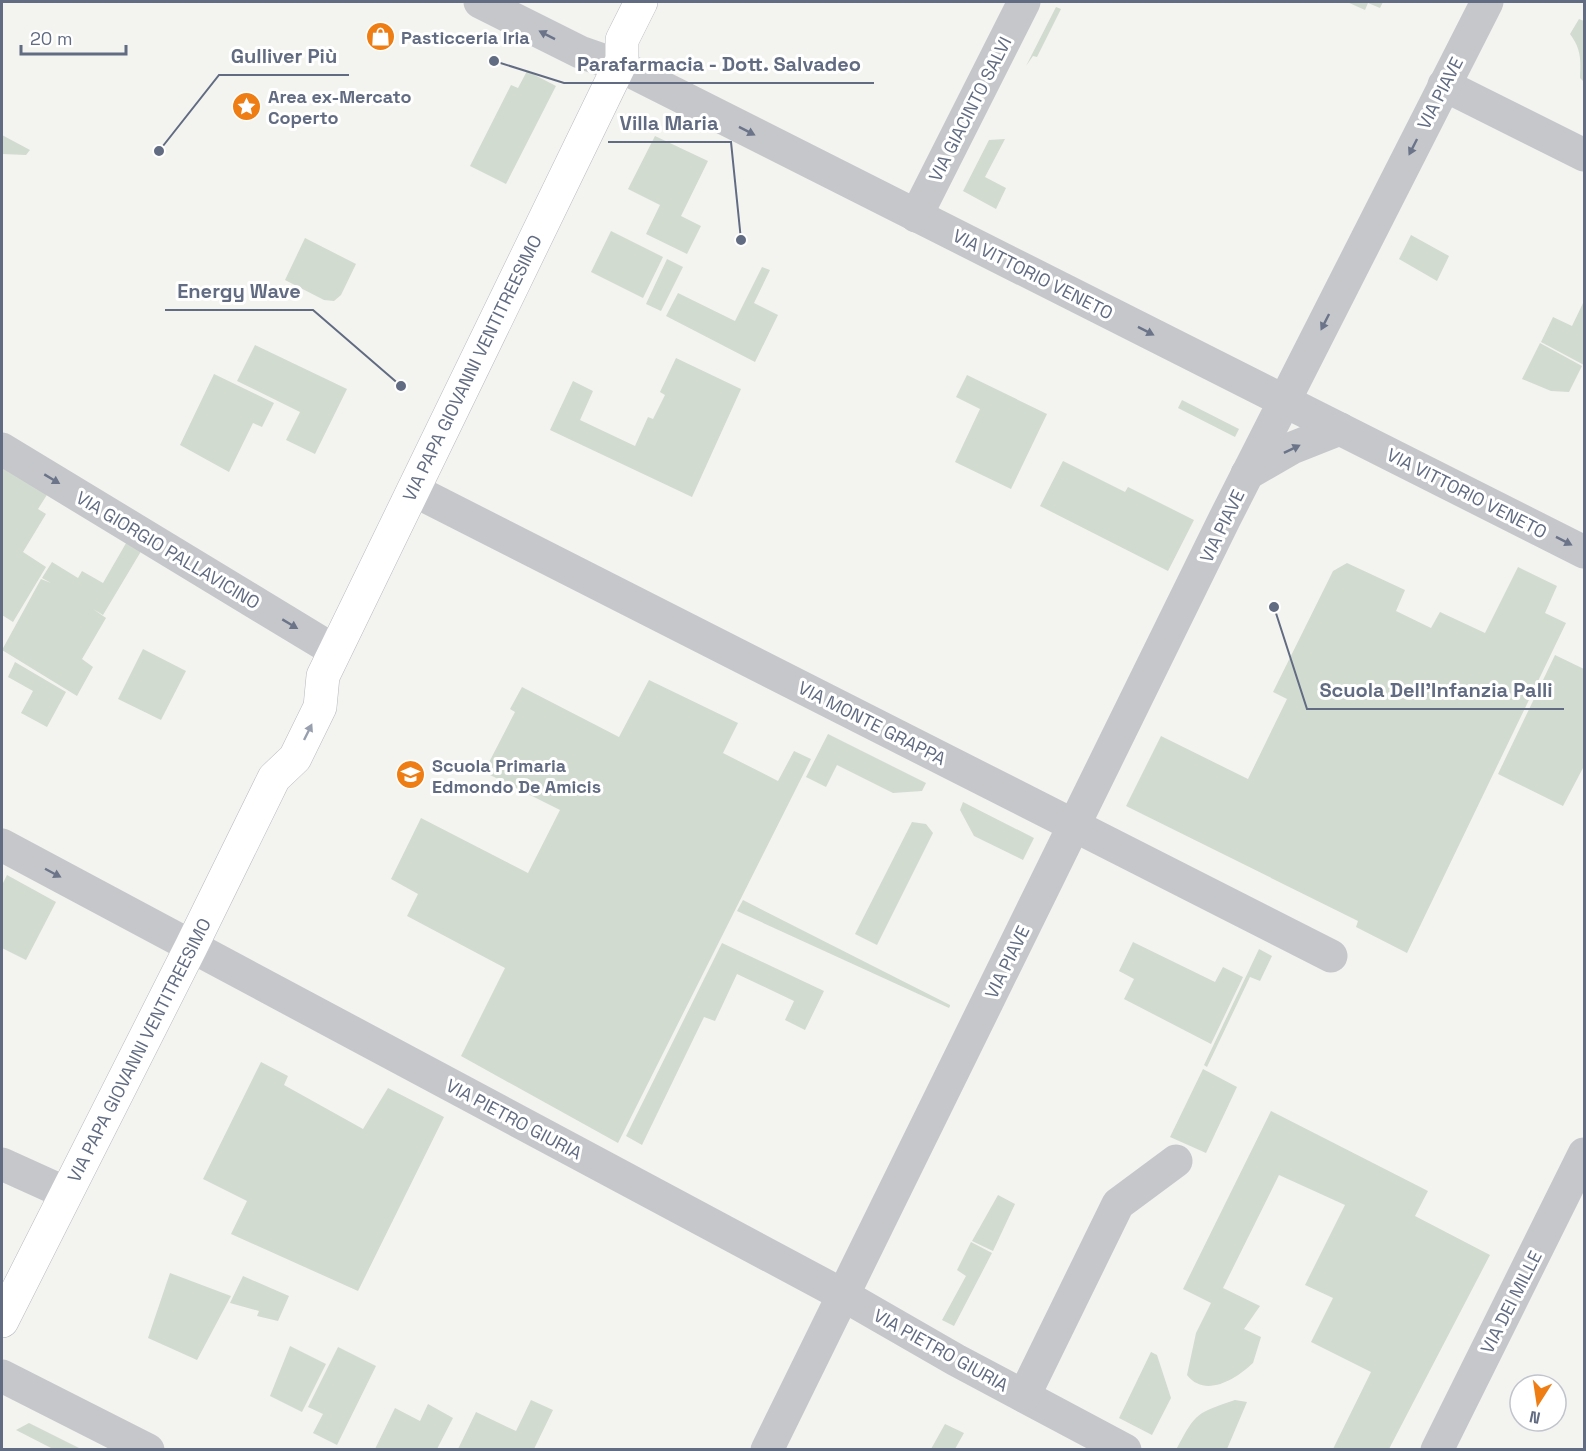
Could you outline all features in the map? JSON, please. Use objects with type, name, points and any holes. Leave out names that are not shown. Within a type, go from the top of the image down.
[{"type":"street","name":"VIA VITTORIO VENETO","points":[[480,2],[580,52],[621,63],[916,216],[1584,552]]},
{"type":"street","name":"VIA PAPA GIOVANNI VENTITREESIMO","points":[[2,1321],[274,778],[275,749],[292,712],[300,698],[329,663],[621,63],[622,40],[641,2]]},
{"type":"street","name":"VIA PAPA GIOVANNI VENTITREESIMO","points":[[621,63],[640,50],[660,9],[659,2]]},
{"type":"street","name":"VIA GIACINTO SALVI","points":[[916,216],[1024,2]]},
{"type":"street","name":"VIA PIAVE","points":[[767,1449],[1247,474],[1487,2]]},
{"type":"street","points":[[1444,85],[1584,155]]},
{"type":"street","name":"VIA PIAVE","points":[[1247,474],[1292,448],[1340,429]]},
{"type":"street","name":"VIA GIORGIO PALLAVICINO","points":[[2,449],[329,663]]},
{"type":"street","name":"VIA MONTE GRAPPA","points":[[413,490],[1331,956]]},
{"type":"street","name":"VIA PIETRO GIURIA","points":[[2,845],[843,1295],[1024,1396],[1125,1449]]},
{"type":"street","name":"VIA DEI MILLE","points":[[1437,1449],[1584,1154]]},
{"type":"street","name":"VIA PIETRO GIURIA","points":[[1024,1396],[1118,1204],[1136,1189],[1159,1176],[1176,1161]]},
{"type":"street","points":[[2,1164],[66,1193]]},
{"type":"street","points":[[2,1377],[148,1449]]},
{"type":"shaded area","points":[[1347,2],[1383,2],[1380,8],[1368,3],[1365,10]]},
{"type":"shaded area","points":[[1056,7],[1061,9],[1037,57],[1033,56],[1026,66]]},
{"type":"shaded area","points":[[1579,19],[1584,21],[1584,82],[1580,78],[1578,50],[1570,34]]},
{"type":"shaded area","points":[[527,71],[556,86],[506,184],[470,166],[511,85],[518,88]]},
{"type":"shaded area","points":[[2,135],[30,150],[26,155],[2,154]]},
{"type":"shaded area","points":[[655,136],[708,161],[681,216],[701,226],[687,254],[646,234],[660,205],[628,189]]},
{"type":"shaded area","points":[[1005,139],[985,177],[1006,188],[996,209],[963,191],[989,140]]},
{"type":"shaded area","points":[[611,231],[663,257],[643,298],[591,272]]},
{"type":"shaded area","points":[[1411,235],[1449,256],[1437,281],[1399,259]]},
{"type":"shaded area","points":[[305,238],[356,264],[341,295],[334,301],[324,300],[285,280]]},
{"type":"shaded area","points":[[667,259],[683,267],[661,311],[646,304]]},
{"type":"shaded area","points":[[762,267],[770,270],[754,303],[778,315],[755,362],[666,316],[678,293],[735,321]]},
{"type":"shaded area","points":[[1584,301],[1584,365],[1541,342],[1553,317],[1572,326]]},
{"type":"shaded area","points":[[1540,343],[1582,366],[1569,392],[1551,391],[1522,379]]},
{"type":"shaded area","points":[[255,345],[347,389],[315,454],[286,440],[300,412],[237,381]]},
{"type":"shaded area","points":[[676,358],[741,389],[692,497],[550,430],[573,381],[593,391],[580,420],[635,446],[648,417],[653,419],[665,395],[660,392]]},
{"type":"shaded area","points":[[214,374],[274,403],[262,427],[253,423],[229,472],[180,445]]},
{"type":"shaded area","points":[[967,375],[1047,414],[1011,489],[955,462],[980,409],[956,397]]},
{"type":"shaded area","points":[[1182,400],[1239,429],[1235,437],[1178,408]]},
{"type":"shaded area","points":[[1063,461],[1125,492],[1128,487],[1194,520],[1168,571],[1040,506]]},
{"type":"shaded area","points":[[2,462],[50,490],[38,509],[46,514],[23,552],[46,567],[13,622],[2,615]]},
{"type":"shaded area","points":[[129,538],[143,548],[103,615],[93,609],[106,618],[82,659],[93,667],[77,696],[2,650],[41,579],[51,583],[42,578],[52,562],[78,578],[82,571],[103,583]]},
{"type":"shaded area","points":[[1347,563],[1405,590],[1396,611],[1431,628],[1440,612],[1485,633],[1518,567],[1557,586],[1545,613],[1566,623],[1407,953],[1356,927],[1358,921],[1126,806],[1161,736],[1248,779],[1287,699],[1273,692],[1333,571]]},
{"type":"shaded area","points":[[143,649],[186,671],[161,720],[118,699]]},
{"type":"shaded area","points":[[1555,655],[1584,669],[1584,766],[1563,806],[1498,774]]},
{"type":"shaded area","points":[[15,662],[66,692],[47,727],[21,713],[33,691],[8,677]]},
{"type":"shaded area","points":[[649,680],[738,723],[723,753],[778,781],[794,751],[811,759],[618,1143],[461,1056],[505,968],[407,916],[418,894],[391,879],[421,818],[528,873],[560,810],[484,772],[515,712],[510,709],[522,687],[619,737]]},
{"type":"shaded area","points":[[828,734],[926,783],[922,791],[893,793],[837,765],[826,787],[806,777]]},
{"type":"shaded area","points":[[963,802],[1034,838],[1023,860],[974,836],[960,810]]},
{"type":"shaded area","points":[[912,822],[926,824],[933,833],[877,945],[855,934]]},
{"type":"shaded area","points":[[7,875],[56,902],[26,960],[2,948],[2,885]]},
{"type":"shaded area","points":[[743,900],[950,1005],[949,1008],[737,911]]},
{"type":"shaded area","points":[[1133,942],[1215,982],[1223,967],[1243,977],[1211,1044],[1124,999],[1134,979],[1119,971]]},
{"type":"shaded area","points":[[722,943],[824,991],[805,1030],[785,1020],[794,1001],[737,974],[715,1021],[704,1017],[642,1145],[626,1136]]},
{"type":"shaded area","points":[[1259,949],[1272,956],[1260,981],[1250,977],[1207,1067],[1204,1065]]},
{"type":"shaded area","points":[[261,1062],[288,1076],[284,1085],[363,1129],[388,1088],[444,1117],[358,1291],[231,1234],[247,1201],[203,1179]]},
{"type":"shaded area","points":[[1203,1069],[1237,1087],[1206,1153],[1170,1137]]},
{"type":"shaded area","points":[[1271,1111],[1428,1191],[1415,1216],[1490,1255],[1389,1449],[1333,1449],[1371,1372],[1311,1342],[1333,1298],[1305,1285],[1345,1205],[1279,1175],[1223,1288],[1260,1306],[1244,1329],[1261,1337],[1253,1363],[1229,1380],[1211,1386],[1194,1382],[1187,1375],[1196,1333],[1211,1303],[1183,1289]]},
{"type":"shaded area","points":[[998,1195],[1015,1204],[993,1251],[972,1241]]},
{"type":"shaded area","points":[[971,1242],[992,1253],[954,1326],[942,1320],[966,1276],[957,1270]]},
{"type":"shaded area","points":[[170,1273],[231,1296],[197,1360],[148,1338]]},
{"type":"shaded area","points":[[243,1276],[289,1296],[278,1321],[257,1316],[259,1311],[230,1303]]},
{"type":"shaded area","points":[[290,1346],[326,1364],[302,1412],[270,1396]]},
{"type":"shaded area","points":[[338,1347],[376,1366],[337,1445],[313,1433],[323,1414],[308,1407]]},
{"type":"shaded area","points":[[1151,1352],[1157,1355],[1171,1398],[1152,1435],[1119,1418]]},
{"type":"shaded area","points":[[531,1400],[553,1410],[534,1449],[458,1449],[476,1412],[516,1431]]},
{"type":"shaded area","points":[[1235,1400],[1247,1402],[1227,1449],[1177,1448],[1199,1415]]},
{"type":"shaded area","points":[[428,1404],[453,1418],[437,1449],[375,1449],[395,1408],[420,1421]]},
{"type":"shaded area","points":[[29,1423],[81,1449],[53,1449],[16,1430]]},
{"type":"shaded area","points":[[945,1424],[964,1433],[955,1449],[931,1449]]},
{"type":"place","name":"Pasticceria Iria","points":[[380,37]]},
{"type":"place","name":"Parafarmacia - Dott. Salvadeo","points":[[494,61]]},
{"type":"place","name":"Area ex-Mercato Coperto","points":[[247,106]]},
{"type":"place","name":"Gulliver Più","points":[[159,151]]},
{"type":"place","name":"Villa Maria","points":[[741,240]]},
{"type":"place","name":"Energy Wave","points":[[401,386]]},
{"type":"place","name":"Scuola Dell'Infanzia Palli","points":[[1274,607]]},
{"type":"place","name":"Scuola Primaria Edmondo De Amicis","points":[[411,775]]}]
